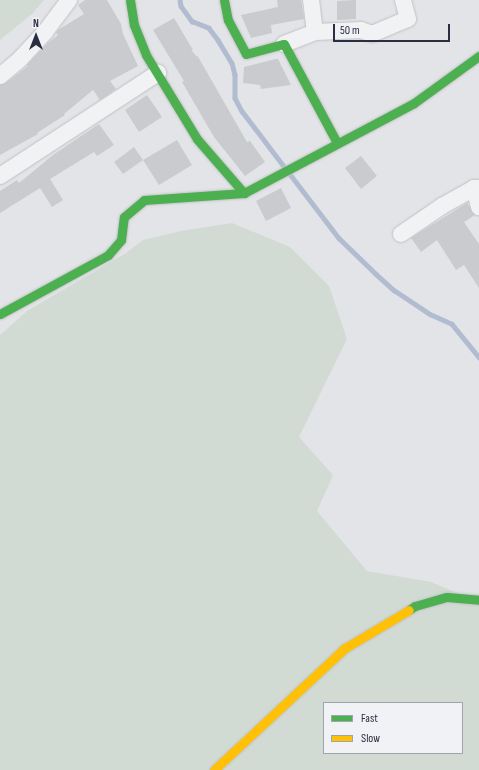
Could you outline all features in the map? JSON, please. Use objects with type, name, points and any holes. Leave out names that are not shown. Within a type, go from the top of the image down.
[{"type":"street","points":[[0,76],[20,59],[45,32],[69,0]]},
{"type":"street","points":[[130,0],[134,25],[146,55],[197,139],[244,193]]},
{"type":"street","points":[[224,0],[228,20],[246,54],[284,44],[315,32],[361,30],[372,34],[408,19],[402,0]]},
{"type":"street","points":[[311,0],[315,32]]},
{"type":"street","points":[[284,44],[337,143]]},
{"type":"street","points":[[0,314],[108,255],[121,240],[124,217],[144,200],[244,193],[414,103],[479,56]]},
{"type":"street","points":[[0,176],[158,73]]},
{"type":"street","points":[[401,234],[442,206],[476,188],[479,207]]},
{"type":"street","points":[[214,770],[345,648],[415,606],[448,597],[479,600]]},
{"type":"shaded area","points":[[0,0],[44,0],[33,13],[0,40]]},
{"type":"shaded area","points":[[232,223],[290,247],[329,286],[347,339],[299,437],[333,475],[317,511],[367,571],[431,582],[479,602],[479,770],[0,770],[0,335],[27,311],[126,253],[143,240],[181,231]]},
{"type":"building","points":[[85,0],[107,0],[121,24],[123,34],[138,66],[110,81],[116,89],[100,100],[93,90],[64,114],[65,115],[37,133],[38,134],[0,155],[0,85],[6,83],[28,66],[27,65],[47,44],[58,35],[56,33],[58,30],[84,14],[78,5]]},
{"type":"building","points":[[277,0],[301,0],[304,19],[271,25],[272,33],[251,38],[241,15],[278,7]]},
{"type":"building","points":[[356,0],[356,19],[337,20],[337,1]]},
{"type":"building","points":[[174,18],[193,50],[191,50],[197,57],[197,55],[247,142],[250,141],[265,162],[245,176],[214,137],[182,82],[184,81],[153,30]]},
{"type":"building","points":[[278,59],[291,85],[261,89],[260,85],[243,83],[244,67]]},
{"type":"building","points":[[147,95],[162,117],[139,132],[125,110]]},
{"type":"building","points":[[99,124],[114,145],[97,156],[94,152],[50,179],[63,200],[52,207],[40,188],[0,213],[0,191],[17,180],[19,183],[53,155]]},
{"type":"building","points":[[177,140],[192,165],[159,185],[143,160]]},
{"type":"building","points":[[134,147],[143,160],[123,174],[114,162]]},
{"type":"building","points":[[361,156],[377,176],[361,189],[345,168]]},
{"type":"building","points":[[281,188],[291,208],[266,221],[256,201]]},
{"type":"building","points":[[467,203],[475,215],[464,222],[479,244],[479,288],[464,265],[456,270],[437,240],[421,252],[411,238]]},
{"type":"waterway","points":[[180,0],[181,6],[192,21],[209,28],[218,40],[232,63],[235,75],[235,98],[242,111],[283,165]]},
{"type":"waterway","points":[[290,174],[339,238],[376,274],[394,290],[430,314],[452,324],[479,357]]},
{"type":"traffic: fast","points":[[130,0],[134,25],[146,55],[197,139],[244,193]]},
{"type":"traffic: fast","points":[[224,0],[228,20],[246,54],[284,44],[337,143]]},
{"type":"traffic: fast","points":[[0,314],[108,255],[121,240],[124,217],[144,200],[244,193],[414,103],[479,56]]},
{"type":"traffic: fast","points":[[409,610],[415,606],[447,597],[479,600]]},
{"type":"traffic: slow","points":[[214,770],[345,648],[409,610]]}]
